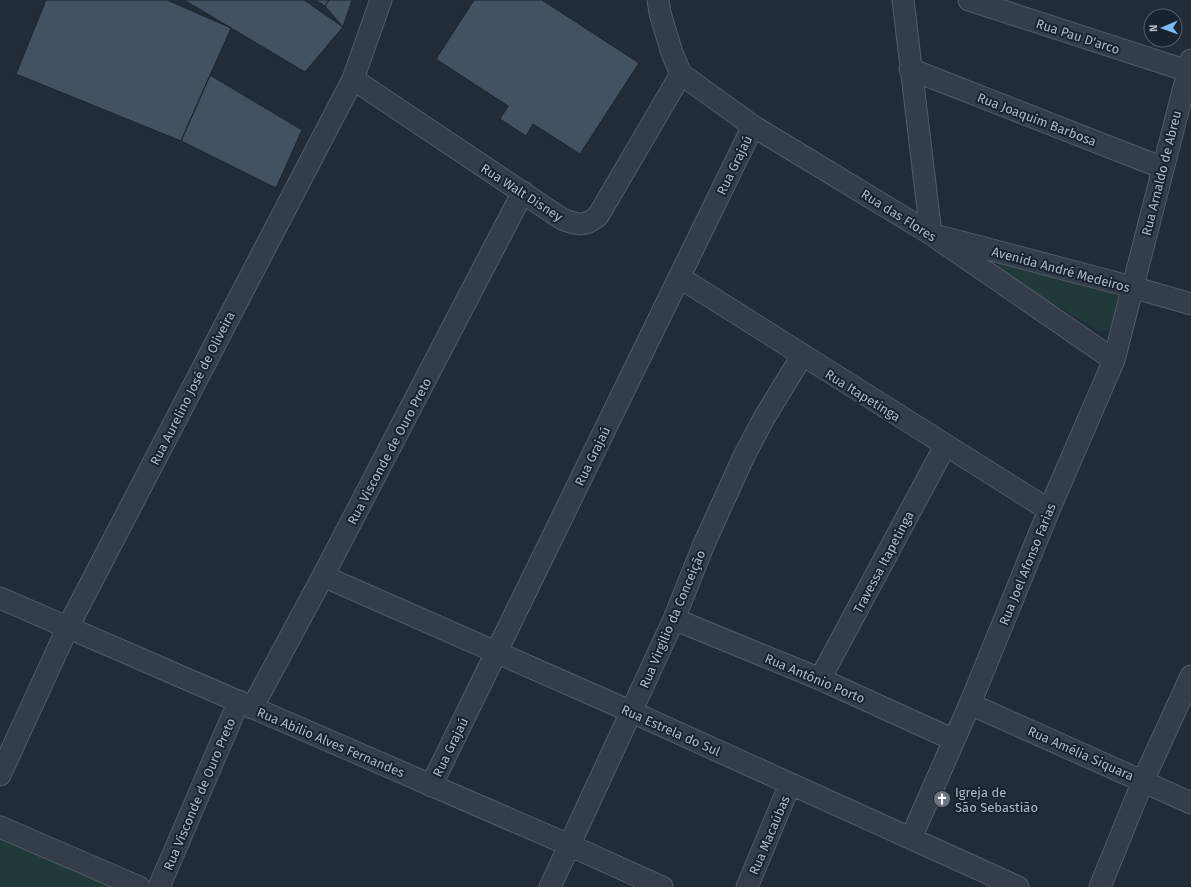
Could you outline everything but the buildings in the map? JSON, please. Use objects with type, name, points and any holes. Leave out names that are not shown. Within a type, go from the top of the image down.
[{"type":"street","name":"Rua Aurelino José de Oliveira","points":[[0,775],[68,626],[353,79],[381,0]]},
{"type":"street","points":[[658,0],[660,13],[672,53],[681,74]]},
{"type":"street","points":[[902,0],[931,234]]},
{"type":"street","name":"Rua Pau D'arco","points":[[969,0],[1190,66]]},
{"type":"street","name":"Rua Arnaldo de Abreu","points":[[1132,287],[1163,168],[1186,99],[1190,66]]},
{"type":"street","name":"Rua Joaquim Barbosa","points":[[910,69],[1163,168]]},
{"type":"street","name":"Rua Walt Disney","points":[[353,79],[562,219],[581,225],[593,221],[598,216],[681,74]]},
{"type":"street","name":"Rua das Flores","points":[[681,74],[753,126],[931,234],[1114,360]]},
{"type":"street","name":"Rua Grajaú","points":[[431,786],[753,126]]},
{"type":"street","name":"Rua Visconde de Ouro Preto","points":[[159,887],[245,704],[323,576],[523,192]]},
{"type":"street","name":"Avenida André Medeiros","points":[[931,234],[1191,304]]},
{"type":"street","name":"Rua Itapetinga","points":[[679,278],[1049,510]]},
{"type":"street","name":"Rua Joel Afonso Farias","points":[[911,838],[970,704],[1049,510],[1114,360],[1132,287]]},
{"type":"street","name":"Rua Virgilio da Conceição","points":[[550,887],[674,619],[704,544],[744,456],[764,418],[802,356]]},
{"type":"street","name":"Travessa Itapetinga","points":[[820,679],[946,446]]},
{"type":"street","name":"Rua Estrela do Sul","points":[[323,576],[632,712],[1018,887]]},
{"type":"street","name":"Rua Abilio Alves Fernandes","points":[[0,598],[68,626],[662,887]]},
{"type":"street","name":"Rua Antônio Porto","points":[[674,619],[820,679],[954,740]]},
{"type":"street","points":[[1100,887],[1143,781],[1191,676]]},
{"type":"street","name":"Rua Amélia Siquara","points":[[970,704],[1191,803]]},
{"type":"street","name":"Rua Macaúbas","points":[[747,887],[790,784]]},
{"type":"street","points":[[0,827],[139,887]]},
{"type":"green space","points":[[1004,261],[1111,290],[1118,296],[1120,305],[1110,329],[1101,332],[999,271],[998,264]]},
{"type":"green space","points":[[0,829],[136,887],[0,887]]},
{"type":"place","name":"Igreja de São Sebastião","points":[[942,799]]}]
